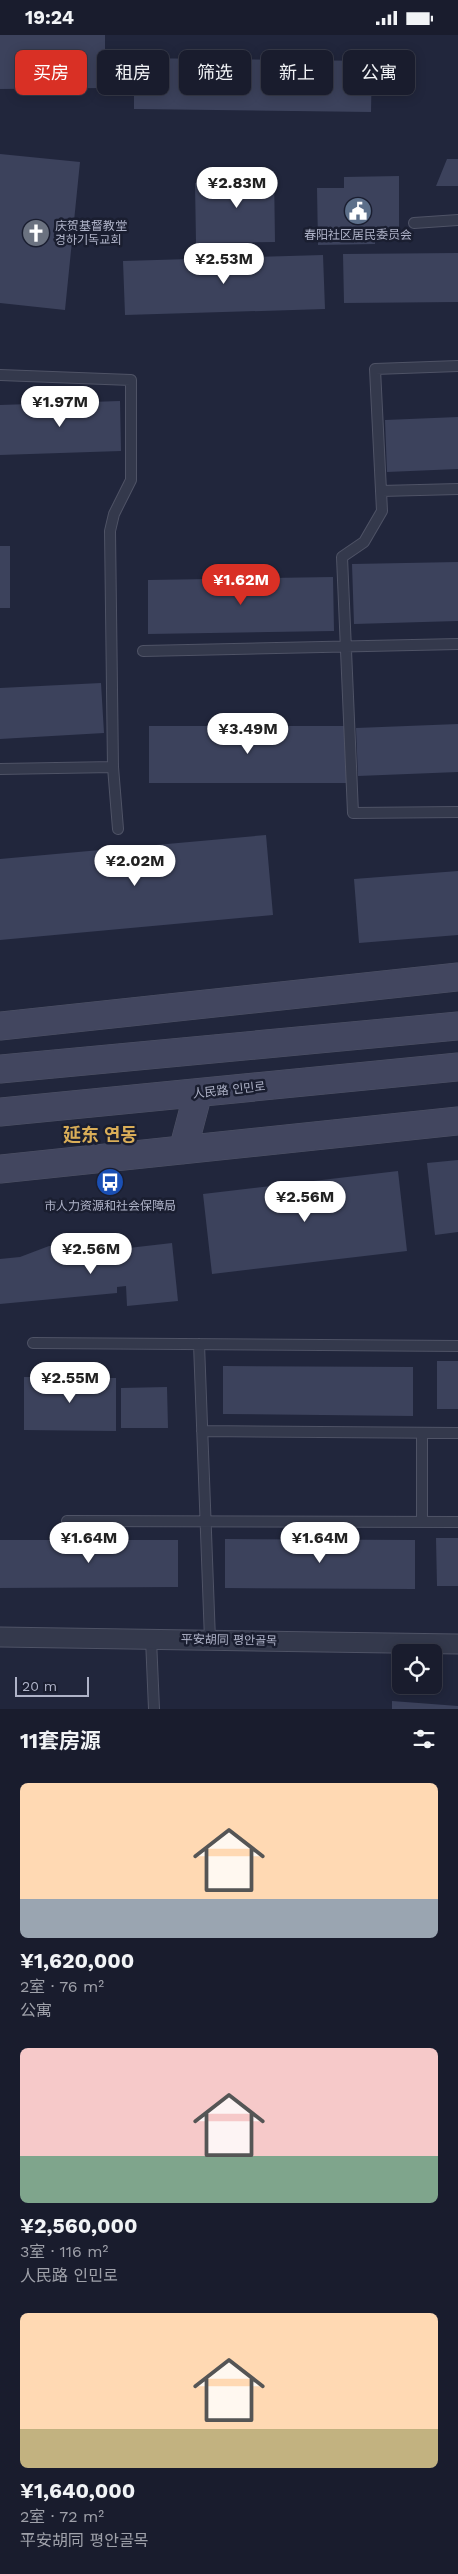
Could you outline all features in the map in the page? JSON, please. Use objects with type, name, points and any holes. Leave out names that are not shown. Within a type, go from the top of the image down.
[{"type":"main road","points":[[0,1026],[458,977]]},
{"type":"main road","points":[[0,1069],[458,1026]]},
{"type":"main road","name":"人民路 인민로","points":[[0,1112],[458,1067]]},
{"type":"main road","points":[[183,1149],[198,1093]]},
{"type":"main road","points":[[0,1169],[458,1121]]},
{"type":"street","name":"平安胡同 평안골목","points":[[0,1637],[458,1644]]},
{"type":"lane","points":[[414,223],[458,220]]},
{"type":"lane","points":[[458,366],[375,369],[382,511],[364,541],[342,557],[353,813],[458,812]]},
{"type":"lane","points":[[0,375],[131,380],[132,480],[114,514],[110,531],[113,767],[118,829]]},
{"type":"lane","points":[[381,491],[458,489]]},
{"type":"lane","points":[[143,651],[458,644]]},
{"type":"lane","points":[[0,769],[113,767]]},
{"type":"lane","points":[[33,1343],[458,1346]]},
{"type":"lane","points":[[199,1344],[210,1640]]},
{"type":"lane","points":[[202,1431],[458,1433]]},
{"type":"lane","points":[[422,1433],[422,1522]]},
{"type":"lane","points":[[67,1521],[458,1522]]},
{"type":"lane","points":[[151,1639],[154,1709]]},
{"type":"building","points":[[0,35],[105,35],[105,50],[97,50],[97,88],[87,88],[87,50],[15,50],[15,89],[0,89]]},
{"type":"building","points":[[169,58],[179,59],[179,95],[251,95],[251,59],[261,60],[261,95],[333,95],[333,61],[343,61],[343,95],[371,95],[371,112],[134,109],[134,95],[169,95]]},
{"type":"building","name":"庆贺基督教堂 경하기독교회","points":[[0,154],[80,162],[65,310],[0,303]]},
{"type":"building","points":[[447,159],[458,159],[458,186],[436,186]]},
{"type":"building","points":[[274,171],[275,242],[196,243],[195,183],[230,183],[229,172]]},
{"type":"building","name":"春阳社区居民委员会","points":[[399,176],[399,233],[375,234],[375,244],[318,245],[317,188],[344,188],[344,177]]},
{"type":"building","points":[[458,253],[458,302],[344,303],[343,254]]},
{"type":"building","points":[[323,255],[325,309],[125,315],[123,261]]},
{"type":"building","points":[[120,401],[121,451],[0,455],[0,405]]},
{"type":"building","points":[[458,417],[458,469],[387,472],[385,420]]},
{"type":"building","points":[[0,546],[10,546],[10,608],[0,608]]},
{"type":"building","points":[[458,562],[458,621],[354,624],[352,564]]},
{"type":"building","points":[[333,577],[334,631],[148,634],[148,580]]},
{"type":"building","points":[[101,683],[104,733],[0,739],[0,688]]},
{"type":"building","points":[[458,724],[458,772],[358,776],[356,728]]},
{"type":"building","points":[[149,726],[347,726],[347,783],[149,783]]},
{"type":"building","points":[[266,835],[273,915],[0,940],[0,859]]},
{"type":"building","points":[[458,871],[458,935],[359,943],[354,879]]},
{"type":"building","points":[[458,1160],[458,1232],[435,1235],[427,1163]]},
{"type":"building","points":[[398,1171],[407,1251],[212,1274],[203,1194]]},
{"type":"building","points":[[172,1243],[178,1301],[127,1306],[126,1286],[117,1287],[117,1293],[0,1304],[0,1259],[20,1257],[49,1246],[66,1247],[85,1253]]},
{"type":"building","points":[[437,1361],[458,1361],[458,1409],[437,1409]]},
{"type":"building","points":[[223,1366],[413,1367],[413,1416],[223,1414]]},
{"type":"building","points":[[24,1377],[116,1378],[116,1431],[24,1430]]},
{"type":"building","points":[[167,1387],[168,1428],[121,1428],[121,1388]]},
{"type":"building","points":[[436,1538],[458,1538],[458,1586],[437,1586]]},
{"type":"building","points":[[225,1539],[415,1540],[415,1589],[225,1588]]},
{"type":"building","points":[[0,1540],[178,1540],[178,1587],[0,1588]]},
{"type":"building","points":[[392,1701],[458,1706],[458,1709],[392,1709]]},
{"type":"place","name":"春阳社区居民委员会","points":[[358,211]]},
{"type":"place","name":"庆贺基督教堂 경하기독교회","points":[[36,233]]},
{"type":"place","name":"市人力资源和社会保障局","points":[[110,1182]]},
{"type":"district","name":"延东 연동","points":[[100,1134]]}]
